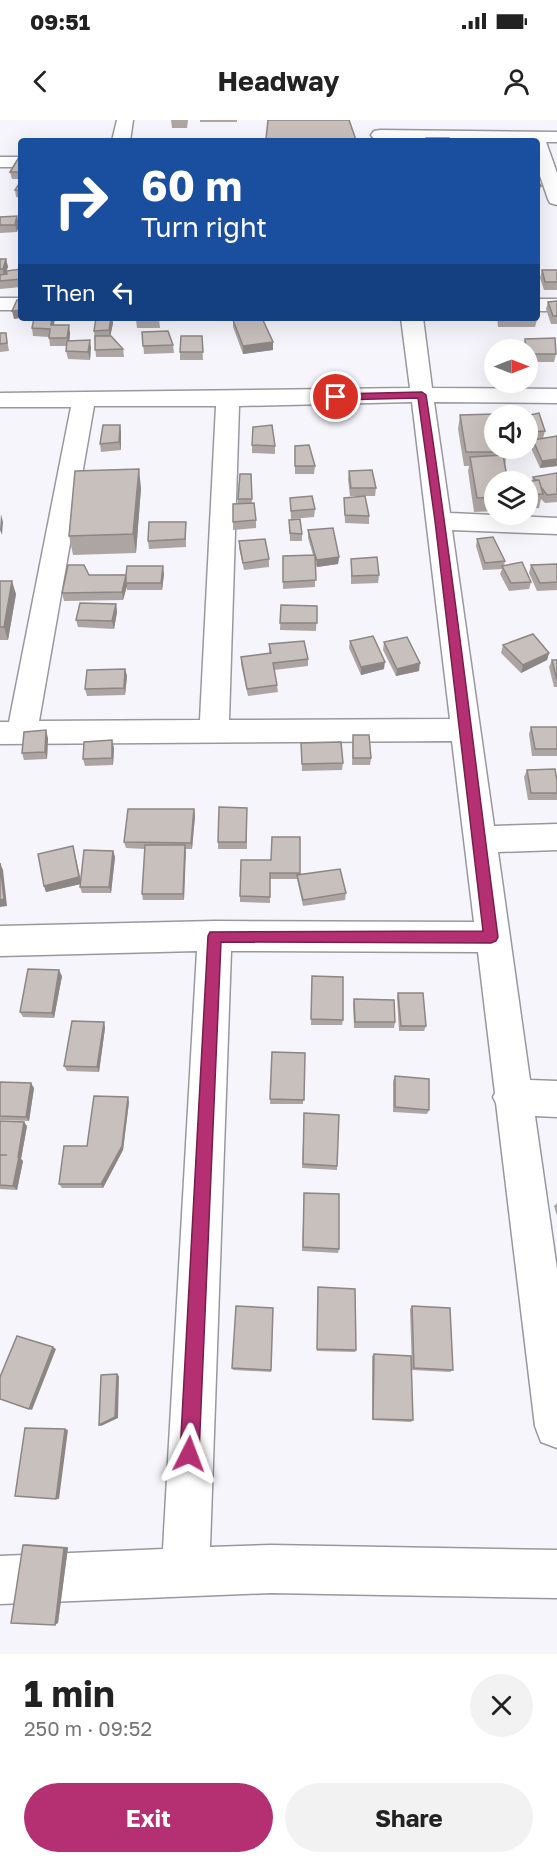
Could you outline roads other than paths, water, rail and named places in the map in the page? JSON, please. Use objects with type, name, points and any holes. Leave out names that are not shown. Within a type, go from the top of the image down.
[{"type":"street","points":[[122,138],[125,120]]},
{"type":"street","points":[[380,132],[497,138]]},
{"type":"street","points":[[540,139],[557,137]]},
{"type":"street","points":[[540,151],[557,199]]},
{"type":"street","points":[[0,162],[18,162]]},
{"type":"street","points":[[0,304],[18,304]]},
{"type":"street","points":[[540,305],[557,305]]},
{"type":"street","points":[[412,321],[440,521],[478,840],[557,1426]]},
{"type":"street","points":[[0,400],[422,395],[557,396]]},
{"type":"street","points":[[84,399],[11,733],[464,730]]},
{"type":"street","points":[[214,732],[228,399]]},
{"type":"street","points":[[440,521],[557,526]]},
{"type":"street","points":[[478,840],[557,837]]},
{"type":"street","points":[[0,940],[215,936],[491,937]]},
{"type":"street","points":[[185,1572],[215,936]]},
{"type":"street","points":[[512,1097],[557,1099]]},
{"type":"street","points":[[0,1580],[271,1569],[557,1574]]}]
